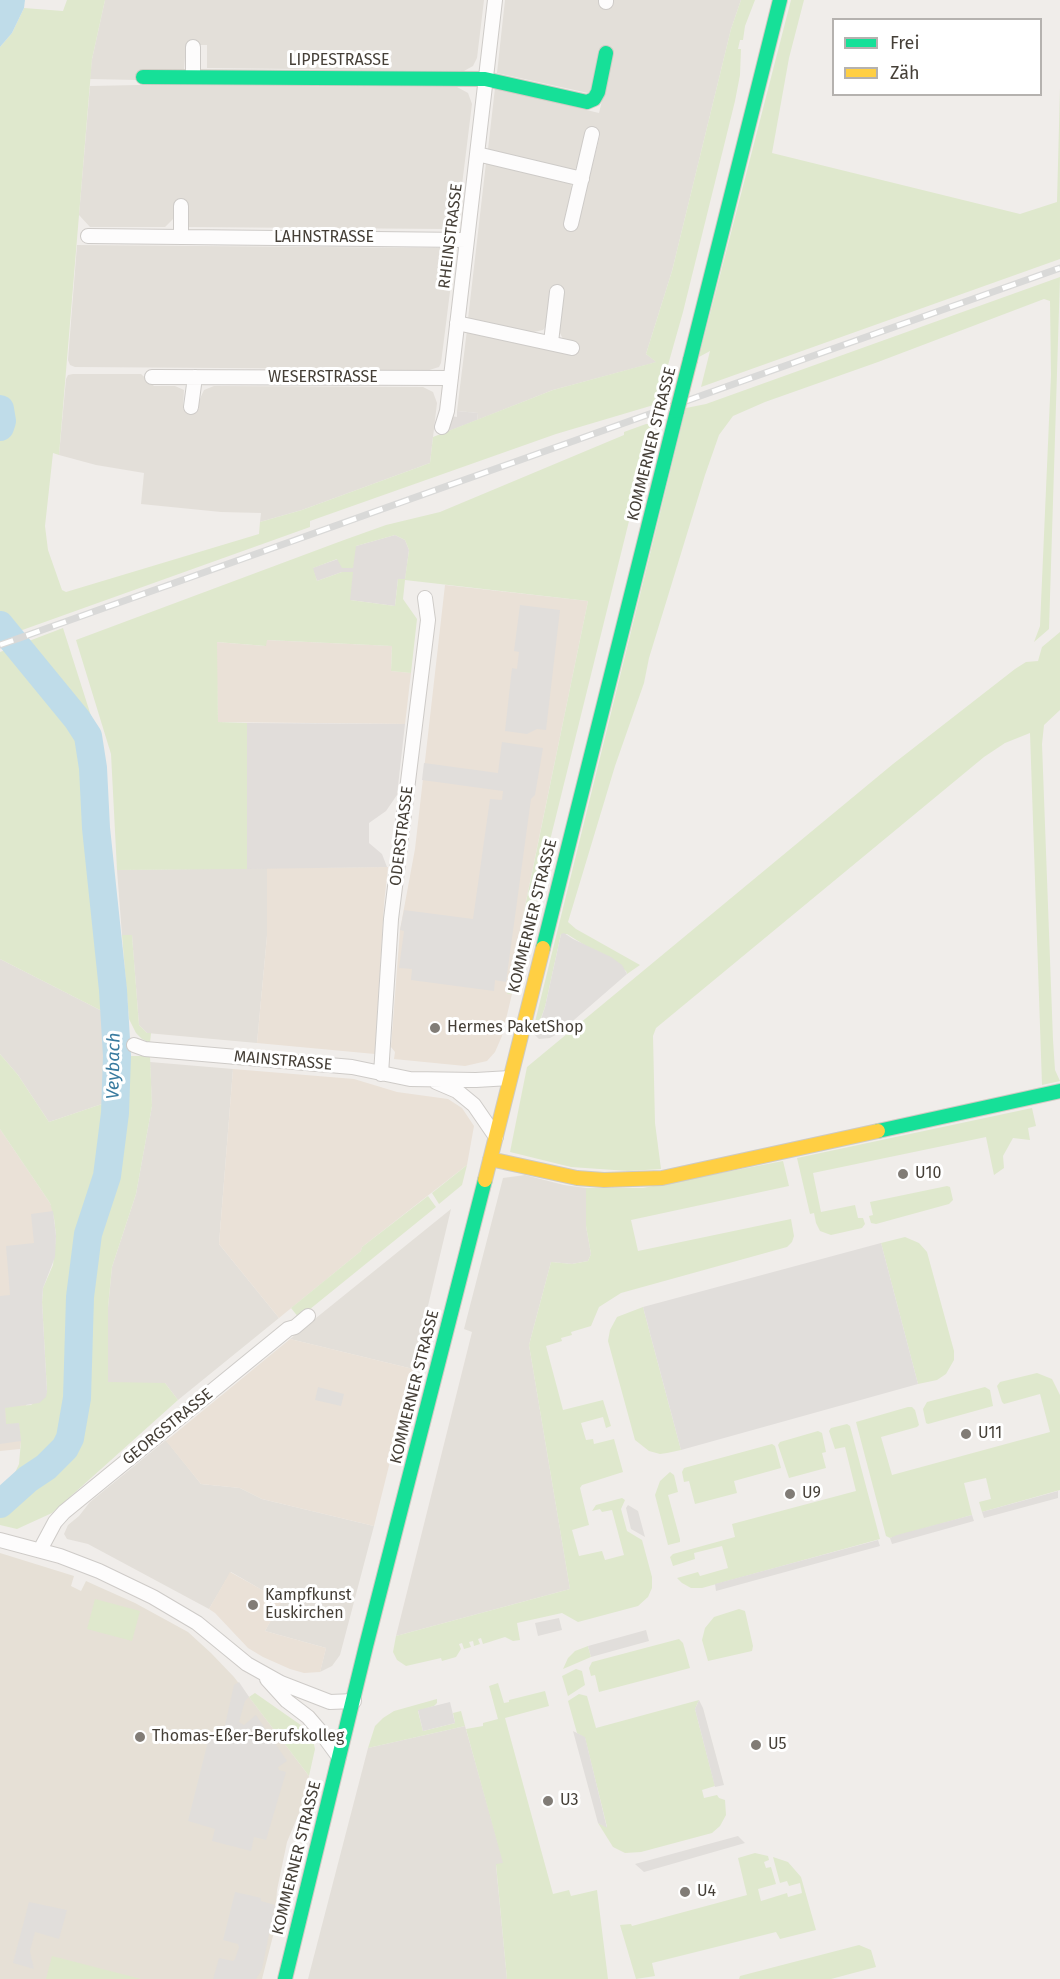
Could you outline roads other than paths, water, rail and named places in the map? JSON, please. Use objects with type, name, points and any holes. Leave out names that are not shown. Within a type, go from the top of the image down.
[{"type":"main road","name":"KOMMERNER STRASSE","points":[[285,1979],[780,0]]},
{"type":"main road","points":[[485,79],[587,102],[594,99],[598,92],[606,53]]},
{"type":"main road","name":"LIPPESTRASSE","points":[[143,77],[485,79]]},
{"type":"main road","points":[[490,1159],[577,1178],[604,1180],[662,1178],[1060,1091]]},
{"type":"street","name":"RHEINSTRASSE","points":[[442,427],[447,411],[495,0]]},
{"type":"street","points":[[193,47],[193,77]]},
{"type":"street","points":[[571,224],[592,134]]},
{"type":"street","points":[[477,154],[582,179]]},
{"type":"street","points":[[181,206],[181,237]]},
{"type":"street","name":"LAHNSTRASSE","points":[[88,236],[467,240]]},
{"type":"street","points":[[551,342],[557,292]]},
{"type":"street","points":[[457,323],[572,348]]},
{"type":"street","name":"WESERSTRASSE","points":[[152,377],[451,378]]},
{"type":"street","points":[[191,407],[195,377]]},
{"type":"street","name":"ODERSTRASSE","points":[[381,1074],[391,919],[428,620],[424,598]]},
{"type":"street","name":"MAINSTRASSE","points":[[134,1046],[146,1050],[352,1067],[381,1074],[431,1080],[510,1078]]},
{"type":"street","name":"MAINSTRASSE","points":[[431,1080],[464,1096],[480,1113],[495,1137]]},
{"type":"street","name":"GEORGSTRASSE","points":[[40,1550],[55,1522],[64,1512],[288,1329],[295,1327],[308,1316]]},
{"type":"street","points":[[0,1540],[40,1550],[99,1571],[166,1604],[197,1623],[236,1657],[262,1673],[324,1700],[354,1701]]},
{"type":"street","points":[[262,1673],[287,1701],[308,1717],[339,1757]]},
{"type":"water","points":[[0,0],[25,0],[24,8],[12,33],[0,47]]},
{"type":"waterway","name":"Veybach","points":[[0,409],[2,421],[0,427]]},
{"type":"waterway","name":"Veybach","points":[[0,625],[77,719],[88,736],[93,768],[96,828],[113,990],[117,1056],[115,1113],[107,1176],[88,1234],[80,1297],[77,1398],[70,1438],[65,1448],[46,1467],[28,1479],[0,1504]]},
{"type":"railway","points":[[0,645],[1060,268]]},
{"type":"place","name":"Hermes PaketShop","points":[[435,1028]]},
{"type":"place","name":"U10","points":[[903,1174]]},
{"type":"place","name":"U11","points":[[966,1434]]},
{"type":"place","name":"U9","points":[[790,1494]]},
{"type":"place","name":"Kampfkunst Euskirchen","points":[[253,1605]]},
{"type":"place","name":"Thomas-Eßer-Berufskolleg","points":[[140,1737]]},
{"type":"place","name":"U5","points":[[756,1745]]},
{"type":"place","name":"U3","points":[[548,1801]]},
{"type":"place","name":"U4","points":[[685,1892]]}]
